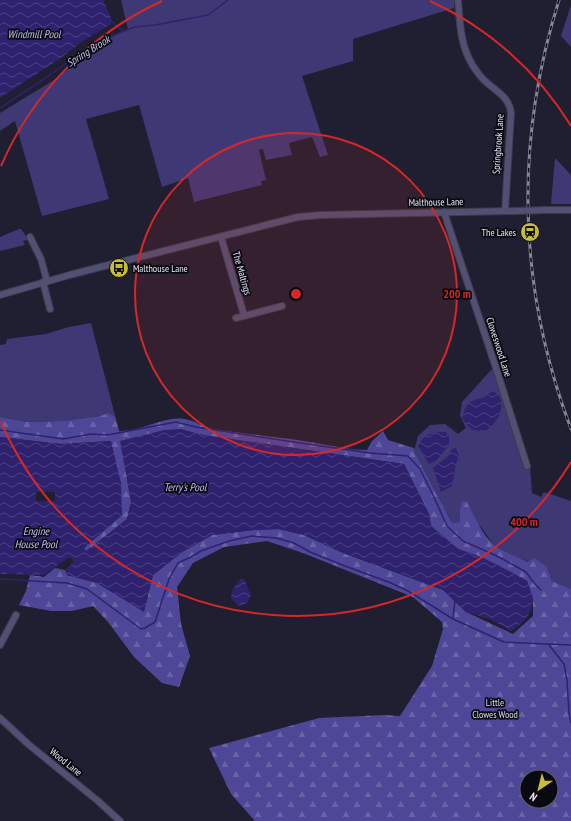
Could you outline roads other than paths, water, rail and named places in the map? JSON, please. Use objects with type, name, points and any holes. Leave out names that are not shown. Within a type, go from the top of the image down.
[{"type":"street","name":"Springbrook Lane","points":[[458,0],[462,41],[467,55],[482,78],[502,94],[510,107],[511,113],[505,211]]},
{"type":"street","name":"Malthouse Lane","points":[[0,294],[298,217],[321,215],[515,210],[571,210]]},
{"type":"street","name":"Cloweswood Lane","points":[[444,212],[527,466]]},
{"type":"street","points":[[30,237],[41,259],[50,309]]},
{"type":"street","name":"The Maltings","points":[[221,237],[244,316]]},
{"type":"street","points":[[236,318],[282,306]]},
{"type":"street","points":[[0,645],[16,615]]},
{"type":"street","name":"Wood Lane","points":[[0,718],[28,744],[98,801],[120,821]]},
{"type":"water","name":"Windmill Pool","points":[[0,0],[103,0],[112,20],[111,24],[83,41],[58,60],[0,98]]},
{"type":"water","points":[[493,391],[499,396],[501,401],[501,408],[498,418],[487,430],[474,430],[467,426],[462,418],[465,408],[469,402],[484,397]]},
{"type":"water","name":"Terry's Pool","points":[[180,429],[203,435],[404,464],[429,514],[431,526],[458,549],[481,557],[527,581],[533,598],[531,610],[523,622],[511,631],[490,619],[466,612],[443,590],[343,553],[304,535],[279,529],[254,530],[212,535],[182,552],[153,575],[144,612],[97,583],[67,575],[65,570],[74,562],[72,558],[68,558],[44,575],[0,574],[0,437],[61,444],[111,441],[121,483],[122,515],[84,548],[86,551],[127,519],[131,502],[120,441],[164,430]],"holes":[[[36,492],[55,492],[55,501],[36,501]]]},
{"type":"water","points":[[438,432],[446,432],[449,437],[449,445],[437,460],[429,464],[418,446],[426,436]]},
{"type":"water","points":[[456,448],[459,456],[452,486],[441,492],[433,468],[447,457],[452,449]]},
{"type":"water","points":[[240,579],[244,579],[251,595],[246,603],[238,606],[231,598],[232,591]]},
{"type":"waterway","name":"Spring Brook","points":[[0,108],[75,57],[108,37],[135,27],[155,25],[208,15],[228,0]]},
{"type":"waterway","points":[[112,22],[123,31]]},
{"type":"waterway","points":[[0,430],[63,439],[91,434],[107,435],[176,422],[196,427],[287,441],[370,453],[408,456],[420,469],[447,526],[463,541],[497,556],[526,572],[541,590]]},
{"type":"waterway","points":[[0,579],[67,583],[87,589],[141,629],[155,622],[169,579],[178,563],[201,551],[229,541],[252,536],[276,538],[294,543],[310,552],[391,583],[408,591],[453,619],[504,642],[571,645]]},
{"type":"waterway","points":[[453,619],[455,600]]},
{"type":"waterway","points":[[549,645],[564,664],[571,723]]},
{"type":"railway","points":[[559,0],[544,54],[534,108],[529,162],[528,216],[532,269],[540,323],[553,376],[571,429]]},
{"type":"place","name":"The Lakes","points":[[530,232]]},
{"type":"place","name":"Malthouse Lane","points":[[119,268]]},
{"type":"water label","name":"Engine House Pool","points":[[36,537]]},
{"type":"park label","name":"Little Clowes Wood","points":[[495,708]]}]
